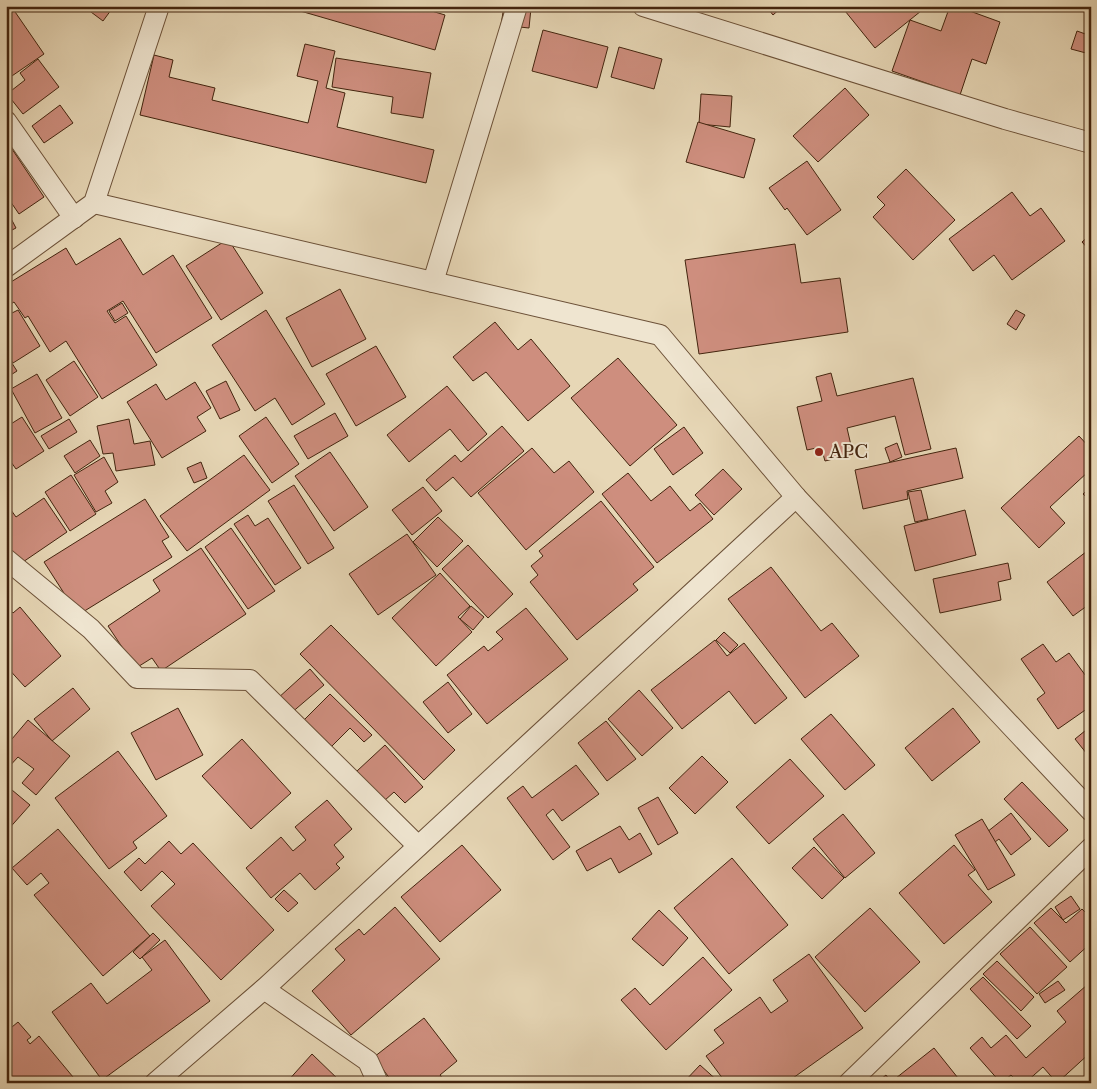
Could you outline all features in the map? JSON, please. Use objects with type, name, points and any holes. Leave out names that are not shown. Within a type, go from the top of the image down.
[{"type":"street","points":[[6,267],[94,203],[159,6]]},
{"type":"street","points":[[433,282],[517,6]]},
{"type":"street","points":[[643,6],[1005,119],[1091,143]]},
{"type":"street","points":[[6,121],[74,218]]},
{"type":"street","points":[[94,203],[660,335],[796,497],[1091,811]]},
{"type":"street","points":[[155,1083],[264,989],[796,497]]},
{"type":"street","points":[[6,559],[91,629],[137,678],[250,680],[418,846]]},
{"type":"street","points":[[849,1083],[1091,848]]},
{"type":"street","points":[[264,989],[368,1061],[378,1083]]},
{"type":"building","points":[[6,6],[11,6],[44,54],[6,80]]},
{"type":"building","points":[[83,6],[114,6],[103,21]]},
{"type":"building","points":[[283,6],[415,6],[445,15],[435,50]]},
{"type":"building","points":[[504,6],[531,8],[529,28],[501,25]]},
{"type":"building","points":[[766,6],[783,6],[773,15]]},
{"type":"building","points":[[841,6],[926,6],[926,7],[875,48]]},
{"type":"building","points":[[950,6],[956,6],[1000,22],[986,64],[972,59],[960,95],[892,71],[910,20],[941,31]]},
{"type":"building","points":[[543,30],[608,47],[597,88],[532,71]]},
{"type":"building","points":[[1077,31],[1091,36],[1086,53],[1071,49]]},
{"type":"building","points":[[305,44],[335,51],[326,88],[345,93],[337,127],[434,150],[426,183],[140,115],[154,55],[173,60],[169,77],[215,88],[212,100],[308,123],[318,81],[297,76]]},
{"type":"building","points":[[619,47],[662,59],[654,89],[611,77]]},
{"type":"building","points":[[336,58],[431,73],[423,118],[391,113],[393,97],[332,87]]},
{"type":"building","points":[[38,59],[59,87],[23,114],[7,94],[25,80],[20,73]]},
{"type":"building","points":[[845,88],[869,115],[818,162],[793,136]]},
{"type":"building","points":[[701,94],[732,96],[730,127],[699,124]]},
{"type":"building","points":[[60,105],[73,123],[44,143],[32,126]]},
{"type":"building","points":[[698,122],[755,139],[744,178],[686,162]]},
{"type":"building","points":[[6,140],[44,197],[19,214],[6,195]]},
{"type":"building","points":[[807,161],[841,210],[807,235],[769,188]]},
{"type":"building","points":[[906,169],[955,220],[913,260],[873,217],[885,205],[877,197]]},
{"type":"building","points":[[1012,192],[1030,216],[1041,208],[1065,241],[1012,280],[994,255],[973,271],[949,239]]},
{"type":"building","points":[[6,209],[16,228],[6,233]]},
{"type":"building","points":[[1091,234],[1091,252],[1082,242]]},
{"type":"building","points":[[120,238],[143,275],[173,255],[212,318],[156,353],[123,301],[107,311],[115,323],[126,316],[157,365],[102,399],[66,341],[50,352],[28,316],[25,318],[14,302],[6,307],[6,285],[66,248],[76,265]]},
{"type":"building","points":[[228,239],[263,293],[221,320],[186,266]]},
{"type":"building","points":[[795,244],[801,283],[840,278],[848,332],[699,354],[685,260]]},
{"type":"building","points":[[340,289],[366,339],[312,367],[286,318]]},
{"type":"building","points":[[122,303],[128,313],[115,321],[109,311]]},
{"type":"building","points":[[18,310],[40,346],[13,363],[6,351],[6,316]]},
{"type":"building","points":[[266,310],[325,404],[292,425],[275,398],[255,411],[212,345]]},
{"type":"building","points":[[1016,310],[1025,315],[1016,330],[1007,324]]},
{"type":"building","points":[[495,322],[518,350],[531,339],[570,386],[528,421],[486,372],[473,381],[453,357]]},
{"type":"building","points":[[376,346],[406,397],[356,426],[326,374]]},
{"type":"building","points":[[6,354],[17,371],[6,378]]},
{"type":"building","points":[[618,358],[677,425],[630,466],[571,398]]},
{"type":"building","points":[[74,361],[98,397],[70,416],[46,380]]},
{"type":"building","points":[[831,373],[837,396],[913,378],[931,449],[905,455],[895,416],[847,428],[853,454],[825,461],[821,447],[807,450],[797,407],[822,401],[816,377]]},
{"type":"building","points":[[37,374],[62,418],[35,433],[11,389]]},
{"type":"building","points":[[226,381],[240,410],[220,419],[206,391]]},
{"type":"building","points":[[195,382],[211,408],[197,417],[206,431],[162,458],[127,402],[156,384],[166,400]]},
{"type":"building","points":[[447,386],[487,434],[468,451],[450,429],[409,462],[387,435]]},
{"type":"building","points":[[335,413],[348,436],[308,459],[294,436]]},
{"type":"building","points":[[22,417],[44,451],[16,469],[6,455],[6,427]]},
{"type":"building","points":[[266,417],[299,464],[272,483],[239,436]]},
{"type":"building","points":[[69,419],[77,432],[49,449],[41,436]]},
{"type":"building","points":[[129,419],[134,444],[150,441],[155,465],[116,471],[113,453],[103,454],[97,426]]},
{"type":"building","points":[[502,426],[524,451],[471,497],[453,477],[436,491],[426,480],[455,455],[461,462]]},
{"type":"building","points":[[684,427],[703,453],[673,475],[654,449]]},
{"type":"building","points":[[1079,436],[1091,449],[1091,473],[1089,471],[1050,507],[1065,523],[1039,548],[1001,508]]},
{"type":"building","points":[[90,440],[100,456],[75,473],[64,456]]},
{"type":"building","points":[[897,443],[902,457],[890,462],[885,448]]},
{"type":"building","points":[[532,448],[554,473],[569,461],[594,492],[526,550],[478,493]]},
{"type":"building","points":[[956,448],[963,478],[907,491],[908,499],[863,509],[855,470]]},
{"type":"building","points":[[330,452],[368,507],[334,531],[295,476]]},
{"type":"building","points":[[244,455],[270,490],[187,551],[160,516]]},
{"type":"building","points":[[104,457],[118,482],[105,491],[112,503],[96,512],[74,475]]},
{"type":"building","points":[[201,462],[207,478],[194,483],[187,468]]},
{"type":"building","points":[[723,469],[742,489],[714,515],[695,495]]},
{"type":"building","points":[[628,473],[651,501],[670,486],[690,511],[700,503],[713,519],[657,563],[602,494]]},
{"type":"building","points":[[71,475],[96,514],[70,531],[45,492]]},
{"type":"building","points":[[294,485],[334,548],[308,564],[268,501]]},
{"type":"building","points":[[1091,486],[1091,502],[1083,494]]},
{"type":"building","points":[[423,487],[442,511],[412,535],[392,510]]},
{"type":"building","points":[[921,490],[928,519],[915,522],[908,492]]},
{"type":"building","points":[[44,498],[67,532],[20,564],[6,545],[6,503],[16,517]]},
{"type":"building","points":[[145,499],[169,537],[162,541],[172,557],[78,615],[44,562]]},
{"type":"building","points":[[601,501],[654,567],[633,584],[638,590],[577,640],[530,582],[538,575],[531,566],[543,556],[539,551]]},
{"type":"building","points":[[965,510],[976,555],[915,571],[904,526]]},
{"type":"building","points":[[248,515],[255,526],[268,518],[301,568],[275,585],[234,524]]},
{"type":"building","points":[[438,517],[463,541],[437,567],[413,542]]},
{"type":"building","points":[[231,528],[275,591],[248,609],[205,547]]},
{"type":"building","points":[[407,534],[436,575],[378,615],[349,574]]},
{"type":"building","points":[[468,545],[513,594],[488,618],[442,569]]},
{"type":"building","points":[[201,548],[246,614],[161,671],[152,658],[136,668],[108,626],[160,591],[153,580]]},
{"type":"building","points":[[1091,548],[1091,603],[1073,616],[1047,582]]},
{"type":"building","points":[[1008,563],[1011,579],[998,582],[1001,600],[940,613],[933,579]]},
{"type":"building","points":[[771,567],[821,631],[832,623],[859,656],[805,698],[728,599]]},
{"type":"building","points":[[440,573],[470,606],[458,617],[472,632],[436,666],[392,618]]},
{"type":"building","points":[[6,606],[13,613],[20,607],[61,656],[25,687],[6,666]]},
{"type":"building","points":[[471,606],[484,617],[473,630],[460,619]]},
{"type":"building","points":[[526,608],[568,659],[487,724],[447,675],[484,646],[488,651],[503,639],[496,632]]},
{"type":"building","points":[[331,625],[455,750],[424,780],[300,654]]},
{"type":"building","points":[[724,632],[738,645],[730,653],[716,640]]},
{"type":"building","points":[[715,640],[727,656],[744,643],[787,698],[755,724],[729,691],[682,729],[651,690]]},
{"type":"building","points":[[1043,644],[1056,662],[1069,653],[1091,683],[1091,706],[1058,729],[1037,699],[1045,693],[1021,659]]},
{"type":"building","points":[[310,669],[324,685],[290,714],[277,699]]},
{"type":"building","points":[[448,682],[472,714],[448,733],[423,702]]},
{"type":"building","points":[[73,688],[90,709],[52,741],[34,719]]},
{"type":"building","points":[[639,690],[673,728],[642,756],[608,719]]},
{"type":"building","points":[[330,694],[372,735],[364,742],[350,728],[330,748],[303,721]]},
{"type":"building","points":[[178,708],[203,755],[156,780],[131,733]]},
{"type":"building","points":[[953,708],[980,742],[932,781],[905,748]]},
{"type":"building","points":[[831,714],[875,765],[845,790],[801,739]]},
{"type":"building","points":[[28,720],[70,756],[36,795],[22,783],[34,769],[18,757],[6,770],[6,746]]},
{"type":"building","points":[[606,721],[636,759],[607,781],[578,743]]},
{"type":"building","points":[[1091,726],[1091,759],[1075,739]]},
{"type":"building","points":[[242,739],[291,793],[251,829],[202,776]]},
{"type":"building","points":[[385,745],[423,787],[405,803],[394,792],[384,801],[357,771]]},
{"type":"building","points":[[118,751],[167,816],[133,842],[137,848],[109,869],[55,798]]},
{"type":"building","points":[[702,756],[728,782],[695,814],[669,788]]},
{"type":"building","points":[[790,759],[824,796],[769,844],[736,807]]},
{"type":"building","points":[[576,765],[599,794],[562,821],[553,809],[546,815],[570,847],[553,860],[507,798],[523,786],[532,798]]},
{"type":"building","points":[[1022,782],[1068,830],[1049,847],[1004,799]]},
{"type":"building","points":[[6,785],[30,805],[6,832]]},
{"type":"building","points":[[658,797],[678,833],[658,845],[638,808]]},
{"type":"building","points":[[327,800],[352,829],[334,845],[344,857],[336,864],[340,868],[315,890],[300,873],[271,898],[246,868],[281,837],[293,851],[306,840],[295,827]]},
{"type":"building","points":[[1011,813],[1031,839],[1011,855],[999,839],[995,842],[987,832]]},
{"type":"building","points":[[843,814],[875,853],[845,878],[813,839]]},
{"type":"building","points":[[982,819],[1015,875],[988,890],[955,835]]},
{"type":"building","points":[[620,826],[629,840],[640,833],[652,854],[619,873],[611,858],[587,871],[576,851]]},
{"type":"building","points":[[58,829],[150,936],[103,976],[34,895],[49,883],[41,873],[27,885],[12,868]]},
{"type":"building","points":[[169,841],[181,854],[193,843],[274,930],[221,980],[151,906],[175,884],[162,871],[141,891],[124,872],[139,858],[145,864]]},
{"type":"building","points":[[462,845],[501,890],[440,942],[401,897]]},
{"type":"building","points":[[954,845],[975,870],[968,875],[992,902],[944,944],[899,893]]},
{"type":"building","points":[[814,847],[844,878],[822,899],[792,868]]},
{"type":"building","points":[[732,858],[788,925],[729,974],[674,908]]},
{"type":"building","points":[[284,890],[298,903],[288,912],[275,899]]},
{"type":"building","points":[[1071,896],[1080,909],[1063,920],[1055,907]]},
{"type":"building","points":[[395,907],[440,959],[351,1035],[312,991],[345,960],[335,949],[359,929],[364,935]]},
{"type":"building","points":[[870,908],[920,962],[865,1012],[815,957]]},
{"type":"building","points":[[1051,908],[1066,923],[1082,909],[1091,918],[1091,943],[1070,962],[1034,923]]},
{"type":"building","points":[[659,910],[688,938],[663,966],[632,939]]},
{"type":"building","points":[[1030,927],[1067,967],[1037,994],[1000,954]]},
{"type":"building","points":[[153,933],[160,940],[140,959],[133,952]]},
{"type":"building","points":[[165,940],[210,1001],[102,1080],[52,1012],[91,983],[107,1004],[152,970],[142,957]]},
{"type":"building","points":[[809,954],[863,1028],[786,1083],[726,1083],[706,1056],[724,1043],[714,1030],[760,997],[771,1013],[788,1001],[773,980]]},
{"type":"building","points":[[703,957],[732,990],[666,1050],[621,1000],[635,988],[650,1005]]},
{"type":"building","points":[[997,961],[1034,997],[1021,1011],[983,974]]},
{"type":"building","points":[[983,977],[1031,1026],[1017,1039],[970,989]]},
{"type":"building","points":[[1058,981],[1065,990],[1045,1003],[1039,994]]},
{"type":"building","points":[[1087,985],[1091,989],[1091,1052],[1057,1083],[1043,1067],[1025,1083],[1019,1083],[1011,1075],[1001,1083],[970,1048],[982,1037],[991,1048],[1006,1035],[1026,1058],[1066,1022],[1057,1011]]},
{"type":"building","points":[[424,1018],[457,1061],[440,1075],[446,1083],[403,1083],[400,1079],[393,1083],[374,1057]]},
{"type":"building","points":[[18,1022],[31,1037],[27,1040],[30,1044],[39,1036],[78,1083],[6,1083],[6,1032]]},
{"type":"building","points":[[934,1048],[962,1083],[876,1083],[886,1075],[891,1082]]},
{"type":"building","points":[[312,1054],[342,1083],[286,1083]]},
{"type":"building","points":[[700,1065],[720,1083],[683,1083]]},
{"type":"place","name":"APC","points":[[819,452]]}]
